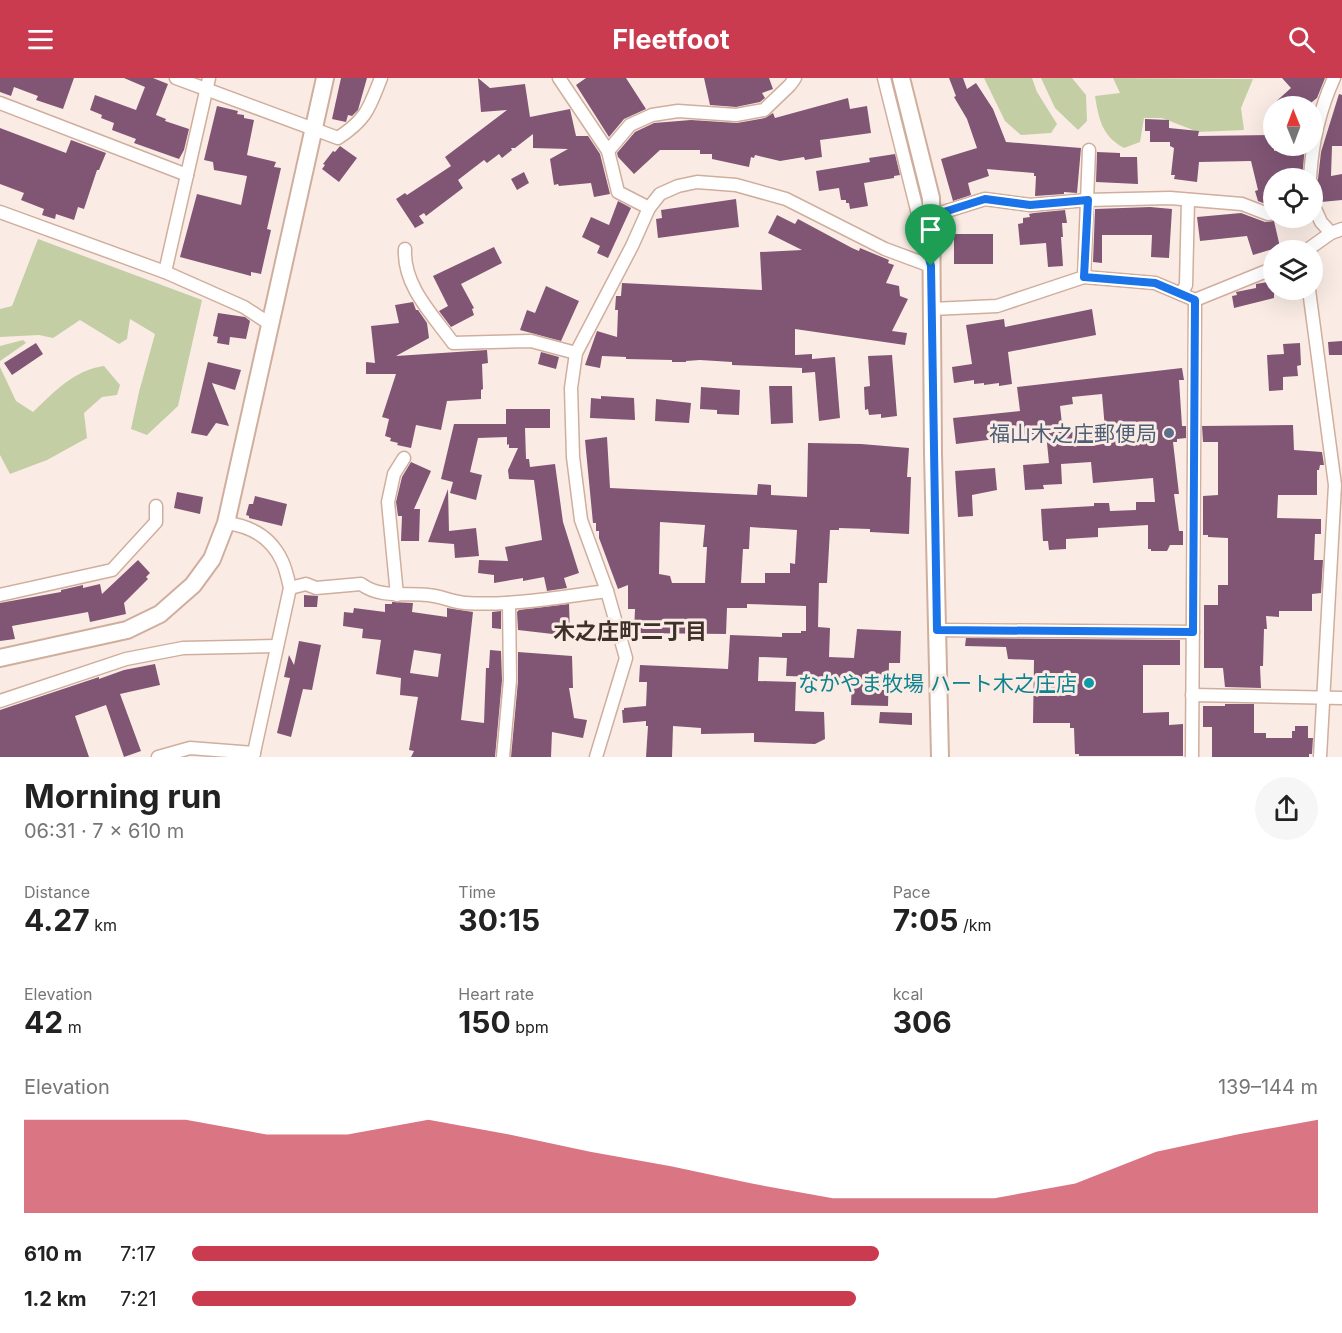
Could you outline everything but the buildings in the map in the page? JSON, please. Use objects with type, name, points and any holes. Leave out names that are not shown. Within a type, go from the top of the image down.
[{"type":"street","points":[[176,78],[208,84],[338,138],[356,126],[368,110],[381,78]]},
{"type":"street","points":[[0,658],[127,630],[160,614],[193,585],[212,559],[226,523],[325,78]]},
{"type":"street","points":[[559,78],[608,151],[618,192],[649,208]]},
{"type":"street","points":[[608,151],[630,125],[652,116],[678,111],[736,115],[764,110],[795,78]]},
{"type":"street","points":[[884,78],[925,219],[931,266],[940,757]]},
{"type":"street","points":[[901,78],[931,198],[925,219]]},
{"type":"street","points":[[1311,168],[1312,149],[1323,103],[1334,78]]},
{"type":"street","points":[[165,272],[208,84]]},
{"type":"street","points":[[0,103],[187,175]]},
{"type":"street","points":[[1084,277],[1089,150]]},
{"type":"street","points":[[596,757],[626,658],[608,591],[581,520],[573,457],[571,388],[576,353],[632,246],[649,208],[660,194],[678,186],[697,182],[736,185],[786,199],[885,249],[931,266]]},
{"type":"street","points":[[925,219],[985,199],[1030,205],[1088,200],[1188,200],[1242,204],[1263,212]]},
{"type":"street","points":[[1181,294],[1186,285],[1188,200]]},
{"type":"street","points":[[0,212],[165,272],[244,307],[270,324]]},
{"type":"street","points":[[1323,223],[1337,231],[1323,240]]},
{"type":"street","points":[[405,249],[404,262],[415,291],[453,343],[531,341],[576,353]]},
{"type":"street","points":[[932,309],[997,306],[1084,277],[1155,283],[1195,300],[1263,272]]},
{"type":"street","points":[[1192,757],[1195,300]]},
{"type":"street","points":[[1310,300],[1335,485],[1320,757]]},
{"type":"street","points":[[396,595],[388,502],[394,474],[404,458]]},
{"type":"street","points":[[0,595],[112,570],[156,522],[156,506]]},
{"type":"street","points":[[158,757],[190,748],[253,755],[290,588],[282,561],[266,538],[244,525],[226,523]]},
{"type":"street","points":[[290,588],[306,584],[316,588],[362,584],[369,590],[396,595],[428,595],[462,603],[509,603],[608,591]]},
{"type":"street","points":[[503,757],[510,680],[509,603]]},
{"type":"street","points":[[937,630],[1193,632]]},
{"type":"street","points":[[0,700],[126,659],[183,648],[278,646]]},
{"type":"street","points":[[1192,695],[1342,698]]},
{"type":"green space","points":[[984,78],[1032,78],[1037,92],[1057,124],[1051,133],[1021,135],[1005,121]]},
{"type":"green space","points":[[1041,78],[1072,78],[1086,95],[1087,121],[1078,130],[1055,108]]},
{"type":"green space","points":[[1113,78],[1253,79],[1241,108],[1244,130],[1198,132],[1162,118],[1144,118],[1140,142],[1124,148],[1106,133],[1098,113],[1095,96],[1120,93]]},
{"type":"green space","points":[[38,239],[202,300],[178,406],[147,435],[131,429],[155,334],[130,319],[127,339],[119,344],[80,320],[53,338],[39,335],[0,337],[0,309],[12,306]]},
{"type":"green space","points":[[23,340],[26,343],[0,361],[0,346]]},
{"type":"green space","points":[[104,366],[120,385],[117,395],[102,397],[84,413],[87,438],[47,460],[10,474],[0,455],[0,367],[16,401],[33,412],[74,377],[93,368]]},
{"type":"place","name":"福山木之庄郵便局","points":[[1169,433]]},
{"type":"place","name":"なかやま牧場 ハート木之庄店","points":[[1089,683]]},
{"type":"district","name":"木之庄町二丁目","points":[[630,631]]},
{"type":"route","points":[[985,199],[1030,205],[1088,200],[1084,277],[1155,283],[1195,300],[1193,632],[937,630],[931,266],[919,222],[931,216],[985,199]]}]
